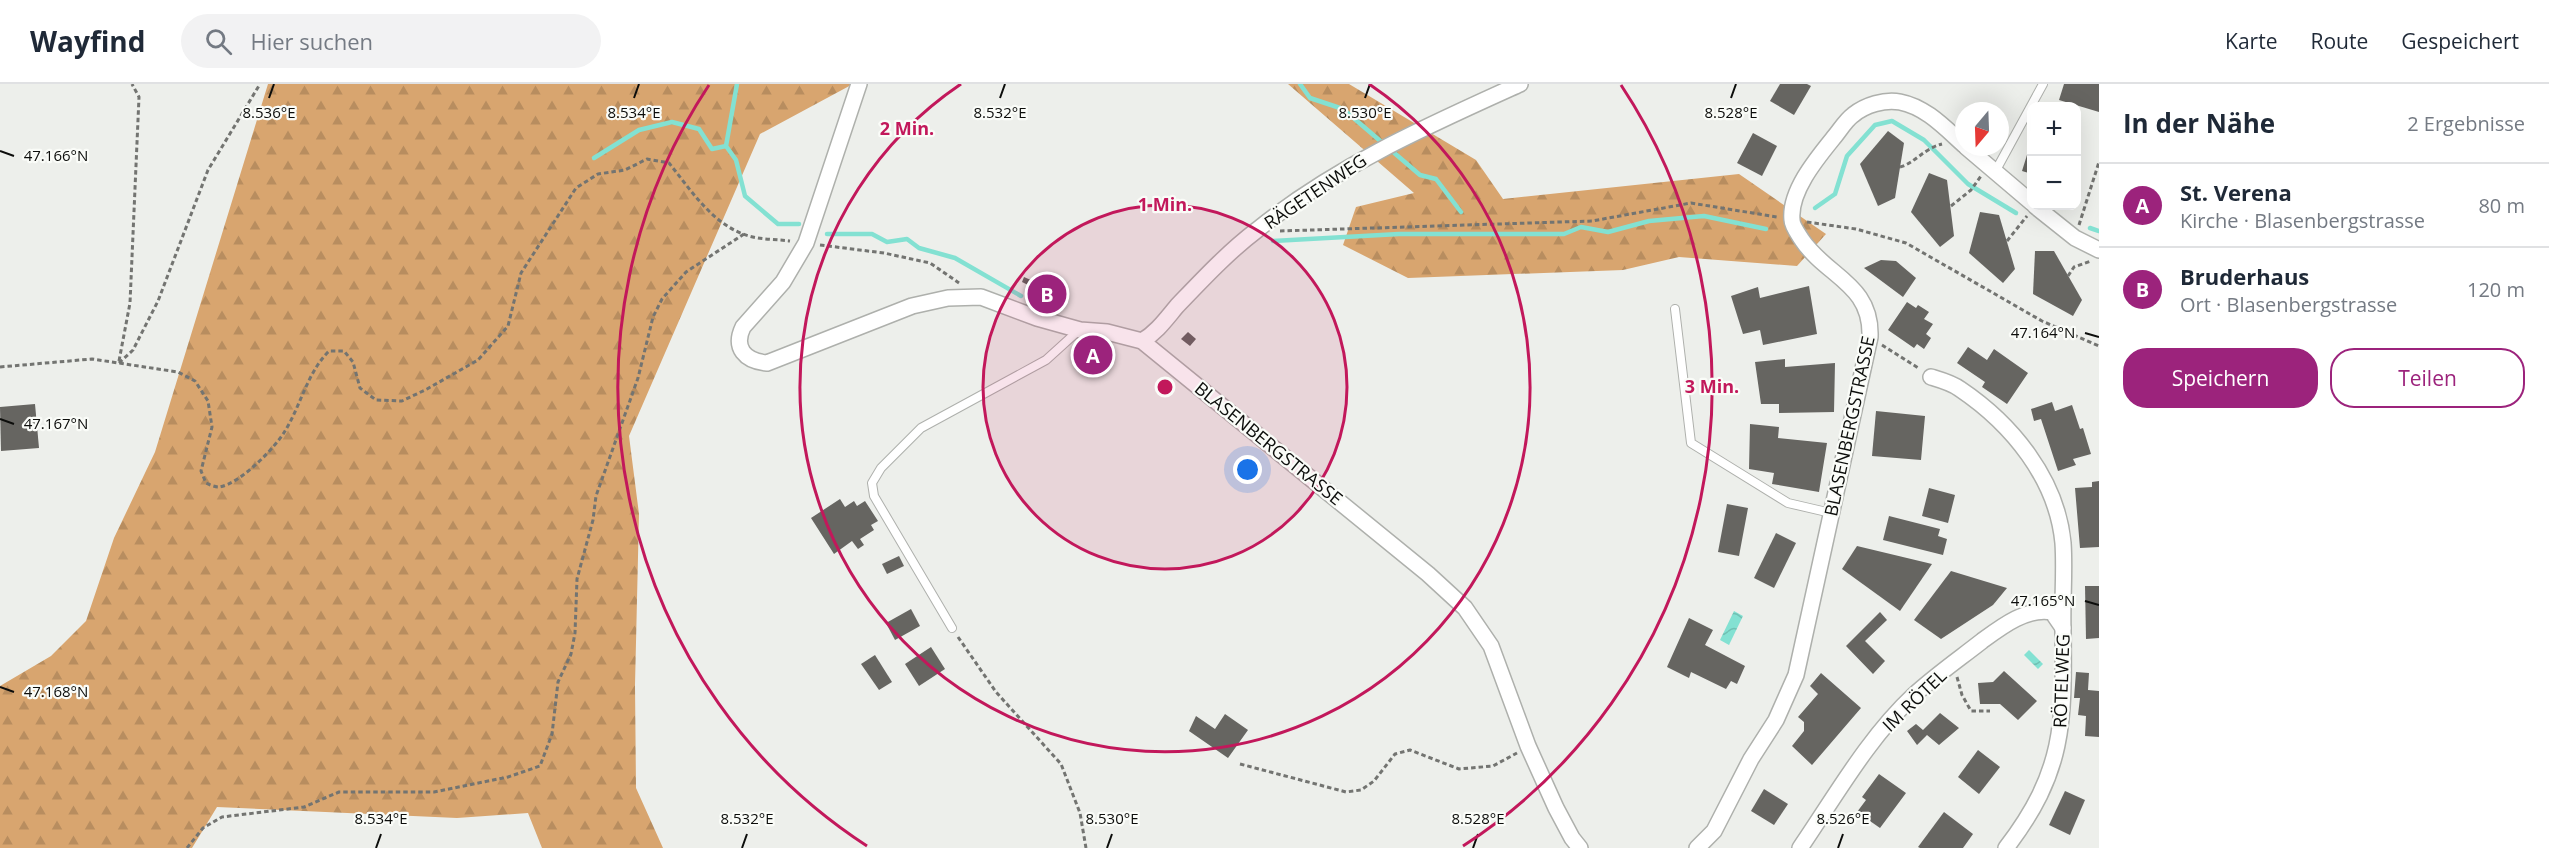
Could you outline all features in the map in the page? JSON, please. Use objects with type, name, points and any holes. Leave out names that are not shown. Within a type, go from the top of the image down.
[{"type":"street","name":"BLASENBERGSTRASSE","points":[[859,84],[806,243],[783,282],[743,327],[739,335],[739,346],[744,356],[755,362],[767,363],[912,306],[948,298],[981,297],[1037,318],[1080,330],[1107,332],[1142,341],[1466,608],[1491,646],[1528,746],[1556,808],[1580,848]]},
{"type":"street","name":"RÄGETENWEG","points":[[1142,341],[1154,333],[1202,280],[1254,232],[1290,204],[1372,153],[1520,84]]},
{"type":"street","points":[[1792,221],[1796,196],[1806,172],[1852,115],[1873,104],[1899,102],[1923,111],[1955,138]]},
{"type":"street","points":[[1977,156],[2027,202]]},
{"type":"street","points":[[2036,210],[2096,253]]},
{"type":"street","name":"BLASENBERGSTRASSE","points":[[1697,848],[1714,831],[1751,759],[1776,720],[1797,675],[1870,337],[1865,303],[1850,285],[1813,256],[1792,221]]},
{"type":"street","name":"RÖTELWEG","points":[[1931,377],[1959,388],[2015,435],[2040,470],[2055,510],[2063,543],[2064,689],[2062,723],[2056,753],[2044,790],[2028,819],[2006,848]]},
{"type":"street","name":"IM RÖTEL","points":[[1800,848],[1882,731],[1913,696],[1994,633],[2031,613],[2043,610],[2052,612],[2063,628]]},
{"type":"lane","points":[[1995,172],[2043,84]]},
{"type":"lane","points":[[1675,309],[1691,443],[1788,503],[1831,513]]},
{"type":"lane","points":[[952,628],[874,496],[872,483],[881,468],[921,428],[1046,360],[1080,330]]},
{"type":"path","points":[[119,363],[130,303],[135,216],[140,97],[132,84]]},
{"type":"path","points":[[119,363],[133,350],[158,301],[208,170],[260,84]]},
{"type":"path","points":[[1900,167],[1926,149],[1939,144]]},
{"type":"path","points":[[0,367],[92,359],[178,372],[195,381],[208,401],[212,427],[201,471],[206,483],[218,487],[234,481],[265,456],[285,432],[317,363],[329,351],[344,351],[352,362],[360,388],[376,400],[402,401],[478,360],[508,326],[521,273],[576,188],[598,174],[625,170],[647,159],[669,163],[712,216],[744,234],[763,239],[884,253],[930,263],[981,297]]},
{"type":"path","points":[[2075,238],[2099,162]]},
{"type":"path","points":[[1951,206],[1971,190],[1977,180]]},
{"type":"path","points":[[1254,232],[1592,221],[1690,203],[1765,214],[1792,221],[1823,223],[1856,229],[1906,243],[2042,321],[2099,346]]},
{"type":"path","points":[[2007,240],[2025,221],[2030,210]]},
{"type":"path","points":[[187,848],[203,828],[222,817],[304,807],[339,792],[434,792],[508,777],[540,766],[552,734],[558,682],[571,654],[576,633],[577,579],[593,520],[596,496],[638,378],[653,317],[662,299],[686,272],[744,234]]},
{"type":"path","points":[[2068,276],[2074,267],[2091,261],[2096,253]]},
{"type":"path","points":[[1870,337],[1931,377]]},
{"type":"path","points":[[952,628],[996,693],[1061,764],[1080,813],[1086,848]]},
{"type":"path","points":[[1955,673],[1962,695],[1971,711],[1990,711]]},
{"type":"path","points":[[1240,765],[1346,792],[1361,790],[1374,781],[1395,754],[1410,750],[1459,769],[1493,766],[1528,746]]},
{"type":"green space","points":[[268,84],[853,84],[760,134],[629,436],[639,514],[635,685],[636,788],[663,848],[542,848],[528,813],[457,818],[217,807],[192,848],[0,848],[0,686],[51,656],[86,621],[114,538],[155,452]]},
{"type":"green space","points":[[1288,84],[1349,84],[1476,160],[1503,199],[1739,174],[1826,234],[1797,266],[1679,257],[1623,270],[1408,278],[1343,245],[1356,207],[1414,193]]},
{"type":"water","points":[[1734,611],[1743,616],[1729,645],[1720,640]]},
{"type":"water","points":[[2029,650],[2043,664],[2038,669],[2024,655]]},
{"type":"building","points":[[1780,84],[1811,86],[1794,115],[1770,101]]},
{"type":"building","points":[[2064,84],[2099,84],[2099,112],[2081,107],[2081,102],[2059,100]]},
{"type":"building","points":[[1888,131],[1904,143],[1895,198],[1878,206],[1860,164]]},
{"type":"building","points":[[1753,133],[1777,146],[1762,176],[1737,163]]},
{"type":"building","points":[[2027,155],[2027,172],[2022,171]]},
{"type":"building","points":[[1929,173],[1947,180],[1954,236],[1940,247],[1911,212]]},
{"type":"building","points":[[1980,212],[1999,215],[2015,269],[2003,283],[1969,253]]},
{"type":"building","points":[[2035,251],[2054,251],[2082,300],[2073,316],[2033,294]]},
{"type":"building","points":[[1881,260],[1896,261],[1916,278],[1903,297],[1864,268]]},
{"type":"building","points":[[1024,277],[1033,281],[1030,286],[1022,282]]},
{"type":"building","points":[[1041,281],[1061,292],[1053,307],[1033,296]]},
{"type":"building","points":[[1809,286],[1817,334],[1763,345],[1760,330],[1743,334],[1731,296],[1758,287],[1760,298]]},
{"type":"building","points":[[1907,302],[1916,308],[1918,305],[1929,312],[1924,319],[1933,324],[1926,334],[1931,338],[1924,349],[1917,344],[1914,348],[1888,330]]},
{"type":"building","points":[[1188,332],[1196,339],[1190,346],[1181,339]]},
{"type":"building","points":[[1098,340],[1099,346],[1111,345],[1113,363],[1100,364],[1101,370],[1085,372],[1084,365],[1076,366],[1074,347],[1081,346],[1080,342]]},
{"type":"building","points":[[1968,347],[1987,360],[1994,349],[2028,373],[2007,404],[1982,387],[1985,382],[1957,363]]},
{"type":"building","points":[[1785,359],[1785,367],[1835,363],[1834,412],[1779,413],[1779,404],[1761,404],[1755,362]]},
{"type":"building","points":[[2052,402],[2055,411],[2072,405],[2080,429],[2083,428],[2091,454],[2073,459],[2076,465],[2058,471],[2041,419],[2034,421],[2031,409]]},
{"type":"building","points":[[35,404],[39,448],[1,451],[0,407]]},
{"type":"building","points":[[1876,411],[1925,416],[1921,460],[1872,456]]},
{"type":"building","points":[[1750,424],[1779,427],[1778,438],[1827,443],[1819,492],[1772,484],[1774,473],[1749,469]]},
{"type":"building","points":[[2099,481],[2099,547],[2080,548],[2075,488],[2092,487],[2092,482]]},
{"type":"building","points":[[1929,488],[1955,495],[1948,523],[1922,516]]},
{"type":"building","points":[[840,499],[845,507],[854,501],[857,506],[865,501],[878,521],[871,525],[874,530],[860,539],[864,545],[858,549],[852,541],[834,554],[811,518]]},
{"type":"building","points":[[1727,504],[1748,508],[1739,556],[1718,552]]},
{"type":"building","points":[[1889,516],[1940,529],[1938,536],[1947,539],[1943,555],[1883,540]]},
{"type":"building","points":[[1776,533],[1796,543],[1774,588],[1754,578]]},
{"type":"building","points":[[1857,546],[1932,564],[1900,611],[1842,569]]},
{"type":"building","points":[[899,556],[904,566],[887,574],[882,564]]},
{"type":"building","points":[[1951,571],[2007,588],[1993,605],[1941,639],[1914,620]]},
{"type":"building","points":[[2085,586],[2099,586],[2099,638],[2086,639]]},
{"type":"building","points":[[911,609],[920,626],[895,640],[886,623]]},
{"type":"building","points":[[1880,612],[1887,620],[1865,641],[1885,661],[1873,674],[1846,646]]},
{"type":"building","points":[[1689,618],[1713,630],[1705,645],[1745,666],[1737,684],[1731,681],[1726,689],[1691,672],[1689,678],[1667,667]]},
{"type":"building","points":[[931,647],[945,669],[919,686],[905,664]]},
{"type":"building","points":[[875,655],[892,682],[879,690],[861,664]]},
{"type":"building","points":[[2004,671],[2037,701],[2018,720],[2000,704],[1980,704],[1978,683],[1993,682]]},
{"type":"building","points":[[2076,672],[2089,673],[2088,690],[2099,691],[2099,737],[2085,736],[2086,716],[2078,715],[2080,698],[2074,698]]},
{"type":"building","points":[[1821,673],[1861,708],[1812,765],[1792,746],[1804,731],[1804,722],[1798,717],[1818,694],[1810,686]]},
{"type":"building","points":[[1940,713],[1959,728],[1939,745],[1927,735],[1917,745],[1907,731],[1916,724],[1923,730]]},
{"type":"building","points":[[1225,714],[1248,730],[1228,758],[1189,731],[1196,716],[1215,729]]},
{"type":"building","points":[[1978,750],[2000,767],[1979,794],[1958,777]]},
{"type":"building","points":[[1879,774],[1906,793],[1880,828],[1857,812],[1866,800],[1862,797]]},
{"type":"building","points":[[1764,789],[1788,804],[1774,825],[1751,811]]},
{"type":"building","points":[[2065,791],[2085,800],[2070,835],[2049,825]]},
{"type":"building","points":[[1944,812],[1973,834],[1963,848],[1918,847]]},
{"type":"waterway","points":[[737,84],[726,146],[736,160],[745,196],[778,224],[799,224]]},
{"type":"waterway","points":[[1300,84],[1310,98],[1343,109],[1420,175],[1436,179],[1461,212]]},
{"type":"waterway","points":[[1815,208],[1835,194],[1847,156],[1875,125],[1892,121],[1924,140],[1968,184],[2016,213]]},
{"type":"waterway","points":[[594,158],[639,130],[672,122],[699,129],[712,149],[726,146]]},
{"type":"waterway","points":[[1273,241],[1399,234],[1564,234],[1581,227],[1608,232],[1649,221],[1704,216],[1766,229]]},
{"type":"waterway","points":[[2090,228],[2099,231]]},
{"type":"waterway","points":[[827,234],[872,234],[887,242],[907,239],[919,248],[955,258],[1021,296]]},
{"type":"place","name":"Bruderhaus","points":[[1047,294]]},
{"type":"place","name":"St. Verena","points":[[1093,355]]}]
